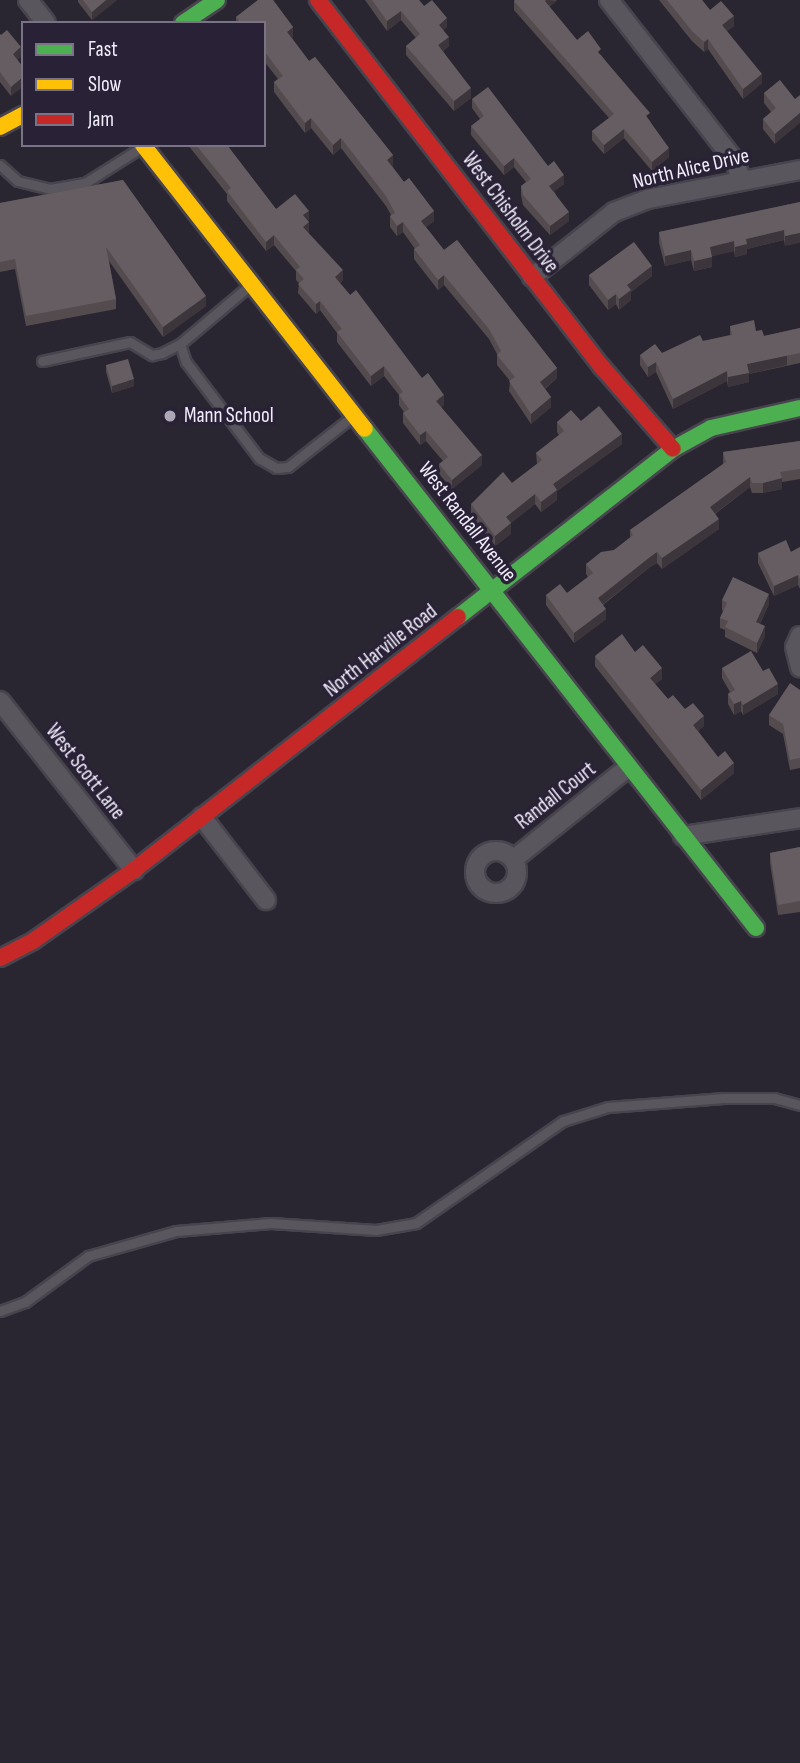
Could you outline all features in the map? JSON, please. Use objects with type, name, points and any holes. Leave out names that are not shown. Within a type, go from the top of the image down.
[{"type":"street","points":[[28,0],[44,21]]},
{"type":"street","points":[[186,21],[217,0]]},
{"type":"street","name":"West Chisholm Drive","points":[[318,0],[532,277],[673,449]]},
{"type":"street","points":[[609,0],[735,161],[741,180]]},
{"type":"street","points":[[0,127],[21,116]]},
{"type":"street","name":"West Randall Avenue","points":[[144,147],[756,928]]},
{"type":"street","name":"North Alice Drive","points":[[532,277],[614,212],[648,199],[800,170]]},
{"type":"street","name":"North Harville Road","points":[[0,958],[33,941],[134,870],[673,449],[711,428],[800,408]]},
{"type":"street","points":[[800,636],[795,647],[800,667]]},
{"type":"street","name":"West Scott Lane","points":[[0,701],[134,870]]},
{"type":"street","name":"Randall Court","points":[[513,859],[628,768]]},
{"type":"street","points":[[202,817],[266,901]]},
{"type":"street","points":[[683,836],[800,818]]},
{"type":"lane","points":[[0,165],[18,181],[50,189],[85,183],[141,147]]},
{"type":"lane","points":[[42,361],[130,342],[152,355],[180,344],[251,284]]},
{"type":"lane","points":[[180,344],[186,362],[259,458],[276,468],[288,467],[354,415]]},
{"type":"lane","points":[[0,1311],[25,1301],[88,1256],[176,1231],[271,1223],[376,1230],[416,1223],[563,1121],[608,1107],[724,1098],[774,1098],[800,1105]]},
{"type":"building","points":[[83,0],[106,0],[92,12]]},
{"type":"building","points":[[258,0],[273,0],[293,27],[287,32],[309,61],[315,57],[393,155],[387,160],[404,182],[409,178],[434,211],[421,221],[444,250],[457,240],[557,368],[540,382],[551,397],[531,414],[509,381],[515,377],[497,355],[501,351],[489,329],[444,275],[438,280],[414,249],[420,245],[403,222],[397,226],[390,216],[395,213],[386,196],[341,138],[333,145],[311,118],[305,123],[274,82],[283,76],[266,54],[266,21],[239,21],[236,17]]},
{"type":"building","points":[[372,0],[419,0],[424,6],[432,0],[447,18],[439,25],[449,37],[438,45],[471,88],[454,101],[406,46],[420,34],[401,11],[387,21]]},
{"type":"building","points":[[515,0],[546,0],[577,40],[588,31],[601,49],[598,52],[650,113],[646,116],[669,148],[652,162],[624,129],[604,145],[592,131],[614,114]]},
{"type":"building","points":[[667,0],[702,0],[710,10],[721,1],[734,16],[722,25],[762,74],[743,89],[708,39],[704,42],[692,31]]},
{"type":"building","points":[[7,30],[21,47],[13,54],[21,64],[21,79],[11,87],[0,72],[1,35]]},
{"type":"building","points":[[780,80],[795,99],[800,95],[800,113],[775,134],[763,119],[776,108],[764,93]]},
{"type":"building","points":[[488,87],[548,166],[554,161],[564,175],[549,186],[569,212],[550,226],[523,195],[521,186],[531,179],[514,158],[504,166],[471,126],[484,116],[472,99]]},
{"type":"building","points":[[198,147],[229,147],[276,209],[295,194],[309,211],[303,215],[309,222],[303,227],[343,270],[335,277],[350,295],[356,290],[422,378],[428,373],[444,395],[436,401],[482,455],[452,480],[439,464],[448,457],[426,431],[420,435],[403,413],[409,409],[399,395],[403,392],[384,366],[371,376],[337,332],[342,329],[320,301],[316,304],[298,284],[304,279],[296,270],[300,267],[274,235],[266,242],[227,191],[231,188]]},
{"type":"building","points":[[123,180],[206,296],[163,327],[106,247],[116,299],[26,316],[15,259],[0,262],[0,203]]},
{"type":"building","points":[[800,202],[800,233],[785,236],[784,230],[746,239],[747,244],[735,247],[734,241],[710,247],[712,257],[694,261],[691,250],[665,256],[659,232]]},
{"type":"building","points":[[634,242],[652,266],[627,285],[631,290],[619,299],[616,294],[608,300],[589,275]]},
{"type":"building","points":[[754,320],[756,331],[762,330],[764,336],[800,328],[800,353],[747,364],[749,373],[728,377],[727,371],[673,399],[656,362],[648,367],[640,355],[655,344],[662,353],[700,335],[703,341],[732,335],[730,326]]},
{"type":"building","points":[[128,359],[134,379],[112,386],[106,365]]},
{"type":"building","points":[[599,406],[622,434],[553,484],[557,490],[541,502],[535,494],[506,517],[511,523],[495,536],[471,504],[503,472],[512,483],[542,460],[536,453],[564,431],[557,422],[571,410],[581,421]]},
{"type":"building","points":[[800,441],[800,469],[780,472],[782,478],[763,483],[752,483],[750,477],[710,507],[719,519],[662,558],[657,552],[650,557],[598,598],[606,609],[574,633],[546,595],[560,584],[567,593],[593,573],[586,564],[601,552],[614,550],[633,535],[630,530],[726,462],[723,452]]},
{"type":"building","points":[[786,540],[791,552],[800,547],[800,579],[798,575],[774,586],[758,553]]},
{"type":"building","points":[[733,577],[769,594],[756,622],[765,626],[757,643],[725,627],[728,621],[720,618],[727,603],[722,600]]},
{"type":"building","points":[[622,634],[635,652],[643,645],[662,668],[650,678],[668,699],[673,695],[685,709],[693,703],[704,716],[693,725],[718,757],[725,751],[734,763],[701,790],[595,656]]},
{"type":"building","points":[[751,651],[763,671],[769,668],[778,684],[743,705],[741,701],[734,704],[728,694],[735,690],[722,668]]},
{"type":"building","points":[[790,683],[800,690],[800,758],[790,760],[783,724],[769,715]]},
{"type":"building","points":[[800,847],[800,901],[778,905],[770,853]]},
{"type":"traffic: fast","points":[[186,21],[217,0]]},
{"type":"traffic: fast","points":[[458,617],[673,449],[711,428],[800,408]]},
{"type":"traffic: fast","points":[[365,429],[756,928]]},
{"type":"traffic: slow","points":[[0,127],[21,116]]},
{"type":"traffic: slow","points":[[145,147],[365,429]]},
{"type":"traffic: jam","points":[[318,0],[602,367],[673,449]]},
{"type":"traffic: jam","points":[[0,958],[33,941],[134,870],[458,617]]},
{"type":"place","name":"Mann School","points":[[170,416]]}]
